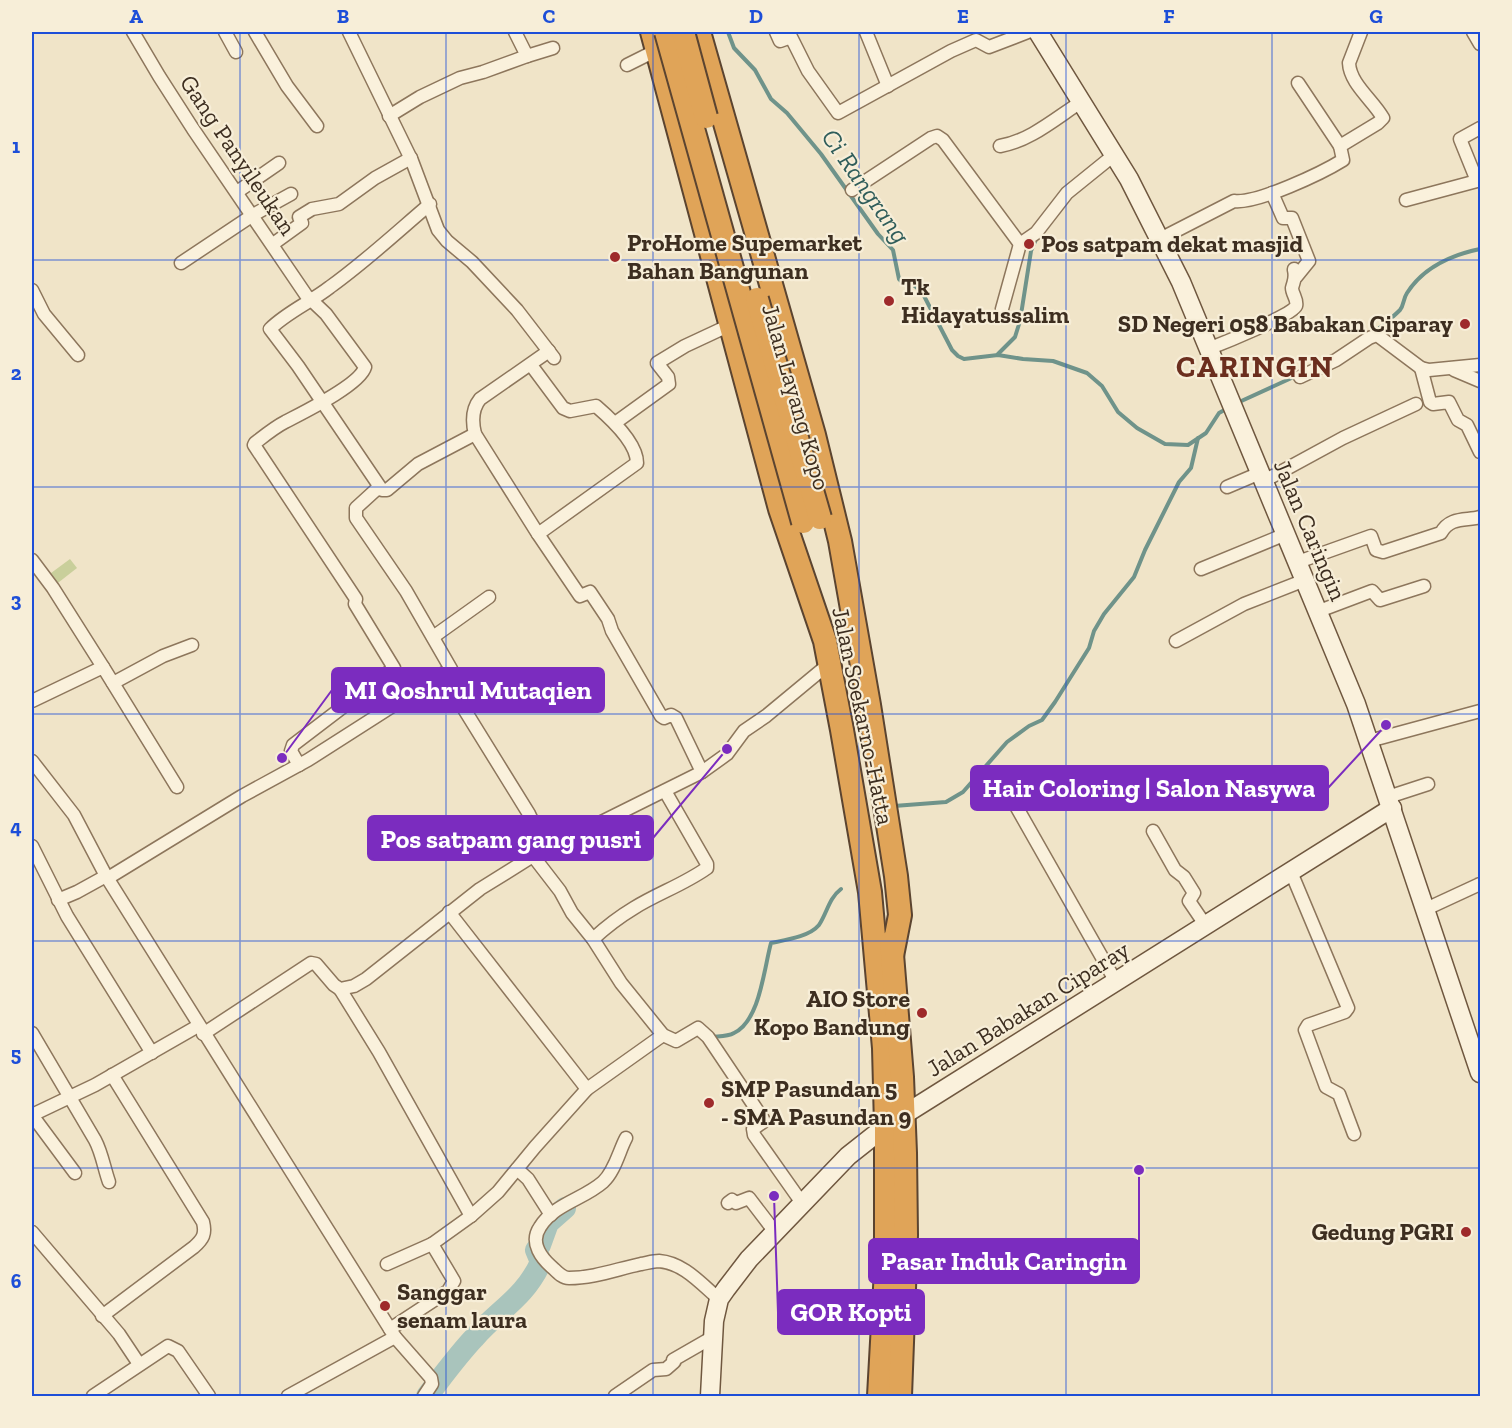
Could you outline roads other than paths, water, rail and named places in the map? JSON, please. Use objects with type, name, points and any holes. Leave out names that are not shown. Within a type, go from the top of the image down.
[{"type":"highway","name":"Jalan Layang Kopo","points":[[683,32],[812,520],[818,593],[825,641]]},
{"type":"highway","name":"Jalan Soekarno-Hatta","points":[[699,32],[814,435],[840,541],[888,817],[896,876],[900,915],[892,956]]},
{"type":"highway","name":"Jalan Layang Kopo","points":[[658,38],[840,609]]},
{"type":"highway","name":"Jalan Soekarno-Hatta","points":[[658,38],[668,93],[780,509],[825,641],[830,663],[870,892],[906,1235],[900,1396]]},
{"type":"highway","points":[[668,93],[667,80],[679,65],[698,64],[704,67],[712,78]]},
{"type":"highway","name":"Jalan Soekarno-Hatta","points":[[840,609],[874,789],[886,877],[892,956],[895,1121],[879,1396]]},
{"type":"main road","name":"Jalan Caringin","points":[[1038,32],[1114,155],[1181,282],[1356,704],[1480,1073]]},
{"type":"main road","name":"Jalan Babakan Ciparay","points":[[710,1396],[713,1337],[719,1299],[741,1268],[852,1152],[895,1121],[1291,872],[1390,803]]},
{"type":"street","name":"Gang Panyileukan","points":[[133,32],[177,105],[311,301],[326,314],[365,367],[359,376],[322,403]]},
{"type":"street","points":[[225,32],[236,52]]},
{"type":"street","points":[[255,32],[286,86],[317,126]]},
{"type":"street","points":[[350,32],[411,158],[438,230],[518,310],[552,355],[531,365],[480,399],[474,410],[475,434],[580,596],[590,592],[608,619],[612,631],[662,716],[664,718],[671,715],[676,718],[702,772]]},
{"type":"street","points":[[515,32],[527,56]]},
{"type":"street","points":[[776,32],[780,40],[791,37],[808,70],[838,113],[973,41],[978,40],[989,47],[1028,32]]},
{"type":"street","points":[[866,32],[888,86]]},
{"type":"street","points":[[1340,146],[1383,118],[1349,68],[1361,32]]},
{"type":"street","points":[[1473,32],[1480,45]]},
{"type":"street","points":[[627,65],[658,38]]},
{"type":"street","points":[[389,116],[420,97],[460,78],[553,48]]},
{"type":"street","points":[[1160,239],[1234,201],[1272,193],[1342,161],[1344,157],[1340,146],[1298,83]]},
{"type":"street","points":[[1000,146],[1014,143],[1038,130],[1081,102]]},
{"type":"street","points":[[1406,200],[1478,184],[1460,139],[1480,128]]},
{"type":"street","points":[[852,190],[937,136],[1020,244]]},
{"type":"street","points":[[1002,309],[1020,244],[1036,233],[1067,193],[1114,155]]},
{"type":"street","points":[[273,244],[302,223],[299,217],[308,211],[339,204],[375,178],[411,158]]},
{"type":"street","points":[[237,192],[279,163]]},
{"type":"street","points":[[1208,349],[1241,337],[1295,308],[1297,304],[1292,288],[1296,277],[1309,261],[1292,218],[1283,218],[1272,193]]},
{"type":"street","points":[[181,263],[253,215],[291,194]]},
{"type":"street","points":[[428,200],[354,269],[311,301],[280,320],[270,330],[298,366],[382,490],[387,490],[418,464],[475,434]]},
{"type":"street","points":[[32,290],[44,314],[78,355]]},
{"type":"street","points":[[615,423],[669,384],[668,377],[657,363],[685,346],[730,324]]},
{"type":"street","points":[[1300,377],[1336,360],[1377,335],[1421,368],[1429,370],[1480,365]]},
{"type":"street","points":[[531,365],[563,408],[578,411],[596,406],[615,423],[637,457],[637,463],[538,534]]},
{"type":"street","points":[[1445,367],[1480,381]]},
{"type":"street","points":[[1421,368],[1430,402],[1432,404],[1449,402],[1458,420],[1467,425],[1480,452]]},
{"type":"street","points":[[299,765],[291,751],[293,745],[394,668],[355,604],[356,599],[254,446],[286,421],[322,403]]},
{"type":"street","points":[[1227,487],[1262,477],[1416,404]]},
{"type":"street","points":[[58,900],[107,877],[242,796],[299,765],[452,668],[406,591],[356,518],[356,508],[379,487]]},
{"type":"street","points":[[1176,641],[1302,571],[1371,536],[1376,550],[1380,552],[1441,533],[1444,526],[1462,519],[1480,517]]},
{"type":"street","points":[[1201,569],[1286,534]]},
{"type":"street","points":[[32,560],[53,588],[177,787]]},
{"type":"street","points":[[1319,611],[1372,591],[1380,600],[1424,586]]},
{"type":"street","points":[[433,637],[489,597]]},
{"type":"street","points":[[113,683],[164,656],[192,645]]},
{"type":"street","points":[[340,989],[354,986],[366,979],[480,889],[533,856],[702,772],[727,754],[744,731],[766,716],[830,663]]},
{"type":"street","points":[[32,701],[103,667]]},
{"type":"street","points":[[443,675],[529,814],[546,850]]},
{"type":"street","points":[[1369,741],[1480,711]]},
{"type":"street","points":[[32,761],[74,815],[107,877],[392,1333],[431,1378],[432,1384],[424,1396]]},
{"type":"street","points":[[1390,803],[1428,784]]},
{"type":"street","points":[[593,939],[612,922],[635,907],[681,885],[707,868],[707,864],[666,791]]},
{"type":"street","points":[[1016,806],[1116,982]]},
{"type":"street","points":[[1153,831],[1175,870],[1181,874],[1194,893],[1189,901],[1206,926]]},
{"type":"street","points":[[32,846],[58,900],[152,1053]]},
{"type":"street","points":[[533,856],[560,891],[572,913],[593,939],[621,983],[663,1035],[676,1041],[695,1028],[703,1031],[763,1119],[763,1122],[753,1129],[754,1135],[802,1203]]},
{"type":"street","points":[[1291,872],[1347,1008],[1346,1012],[1308,1025],[1305,1030],[1326,1087],[1340,1094],[1354,1134]]},
{"type":"street","points":[[1426,909],[1480,884]]},
{"type":"street","points":[[449,912],[587,1089]]},
{"type":"street","points":[[75,1173],[32,1115],[69,1097],[116,1080],[152,1053],[201,1030],[310,963],[316,964],[340,989],[379,1052],[471,1216]]},
{"type":"street","points":[[32,1034],[98,1145],[109,1182]]},
{"type":"street","points":[[387,1264],[432,1244],[471,1216],[498,1192],[587,1089],[663,1035]]},
{"type":"street","points":[[102,1316],[194,1247],[202,1240],[205,1232],[203,1222],[116,1080]]},
{"type":"street","points":[[626,1137],[616,1162],[604,1181],[551,1215],[539,1228],[536,1237],[543,1260],[567,1278],[600,1275],[656,1261],[681,1267],[719,1299]]},
{"type":"street","points":[[517,1169],[528,1179],[551,1215]]},
{"type":"street","points":[[728,1203],[732,1200],[736,1203],[749,1198],[775,1232]]},
{"type":"street","points":[[32,1232],[119,1334],[139,1364]]},
{"type":"street","points":[[295,1395],[392,1333],[448,1291],[454,1281],[432,1244]]},
{"type":"street","points":[[615,1396],[653,1370],[666,1369],[674,1362],[673,1360],[713,1337]]},
{"type":"street","points":[[93,1396],[168,1347],[178,1351],[209,1396]]},
{"type":"waterway","name":"Ci Rangrang","points":[[728,32],[734,48],[755,70],[771,99],[787,113],[821,154],[878,234],[893,250],[899,279],[903,283],[911,283],[922,292],[952,350],[958,356],[964,359],[998,355],[1053,361],[1087,373],[1102,386],[1118,412],[1137,428],[1165,444],[1188,445],[1206,433],[1219,413],[1228,408]]},
{"type":"waterway","points":[[998,354],[1015,337],[1020,321],[1031,251],[1037,237]]},
{"type":"waterway","name":"Ci Rangrang","points":[[1375,332],[1400,310],[1407,293],[1421,276],[1448,259],[1480,249]]},
{"type":"waterway","name":"Ci Rangrang","points":[[1237,403],[1298,375]]},
{"type":"waterway","points":[[894,806],[946,802],[963,792],[1007,742],[1029,726],[1042,720],[1089,648],[1094,631],[1104,614],[1134,577],[1179,482],[1191,468],[1198,438]]},
{"type":"waterway","points":[[711,1037],[725,1036],[743,1027],[760,993],[771,943],[796,937],[815,929],[841,889]]},
{"type":"waterway","points":[[427,1396],[483,1328],[527,1285],[541,1262],[536,1250],[548,1223],[565,1208]]},
{"type":"place","name":"Pos satpam dekat masjid","points":[[1029,244]]},
{"type":"place","name":"ProHome Supemarket Bahan Bangunan","points":[[615,257]]},
{"type":"place","name":"Tk Hidayatussalim","points":[[889,301]]},
{"type":"place","name":"SD Negeri 058 Babakan Ciparay","points":[[1465,324]]},
{"type":"place","name":"Hair Coloring | Salon Nasywa","points":[[1386,725]]},
{"type":"place","name":"Pos satpam gang pusri","points":[[727,749]]},
{"type":"place","name":"MI Qoshrul Mutaqien","points":[[282,758]]},
{"type":"place","name":"AIO Store Kopo Bandung","points":[[922,1013]]},
{"type":"place","name":"SMP Pasundan 5 - SMA Pasundan 9","points":[[709,1103]]},
{"type":"place","name":"Pasar Induk Caringin","points":[[1139,1170]]},
{"type":"place","name":"GOR Kopti","points":[[774,1196]]},
{"type":"place","name":"Gedung PGRI","points":[[1466,1232]]},
{"type":"place","name":"Sanggar senam laura","points":[[385,1306]]},
{"type":"district","name":"CARINGIN","points":[[1255,367]]}]
